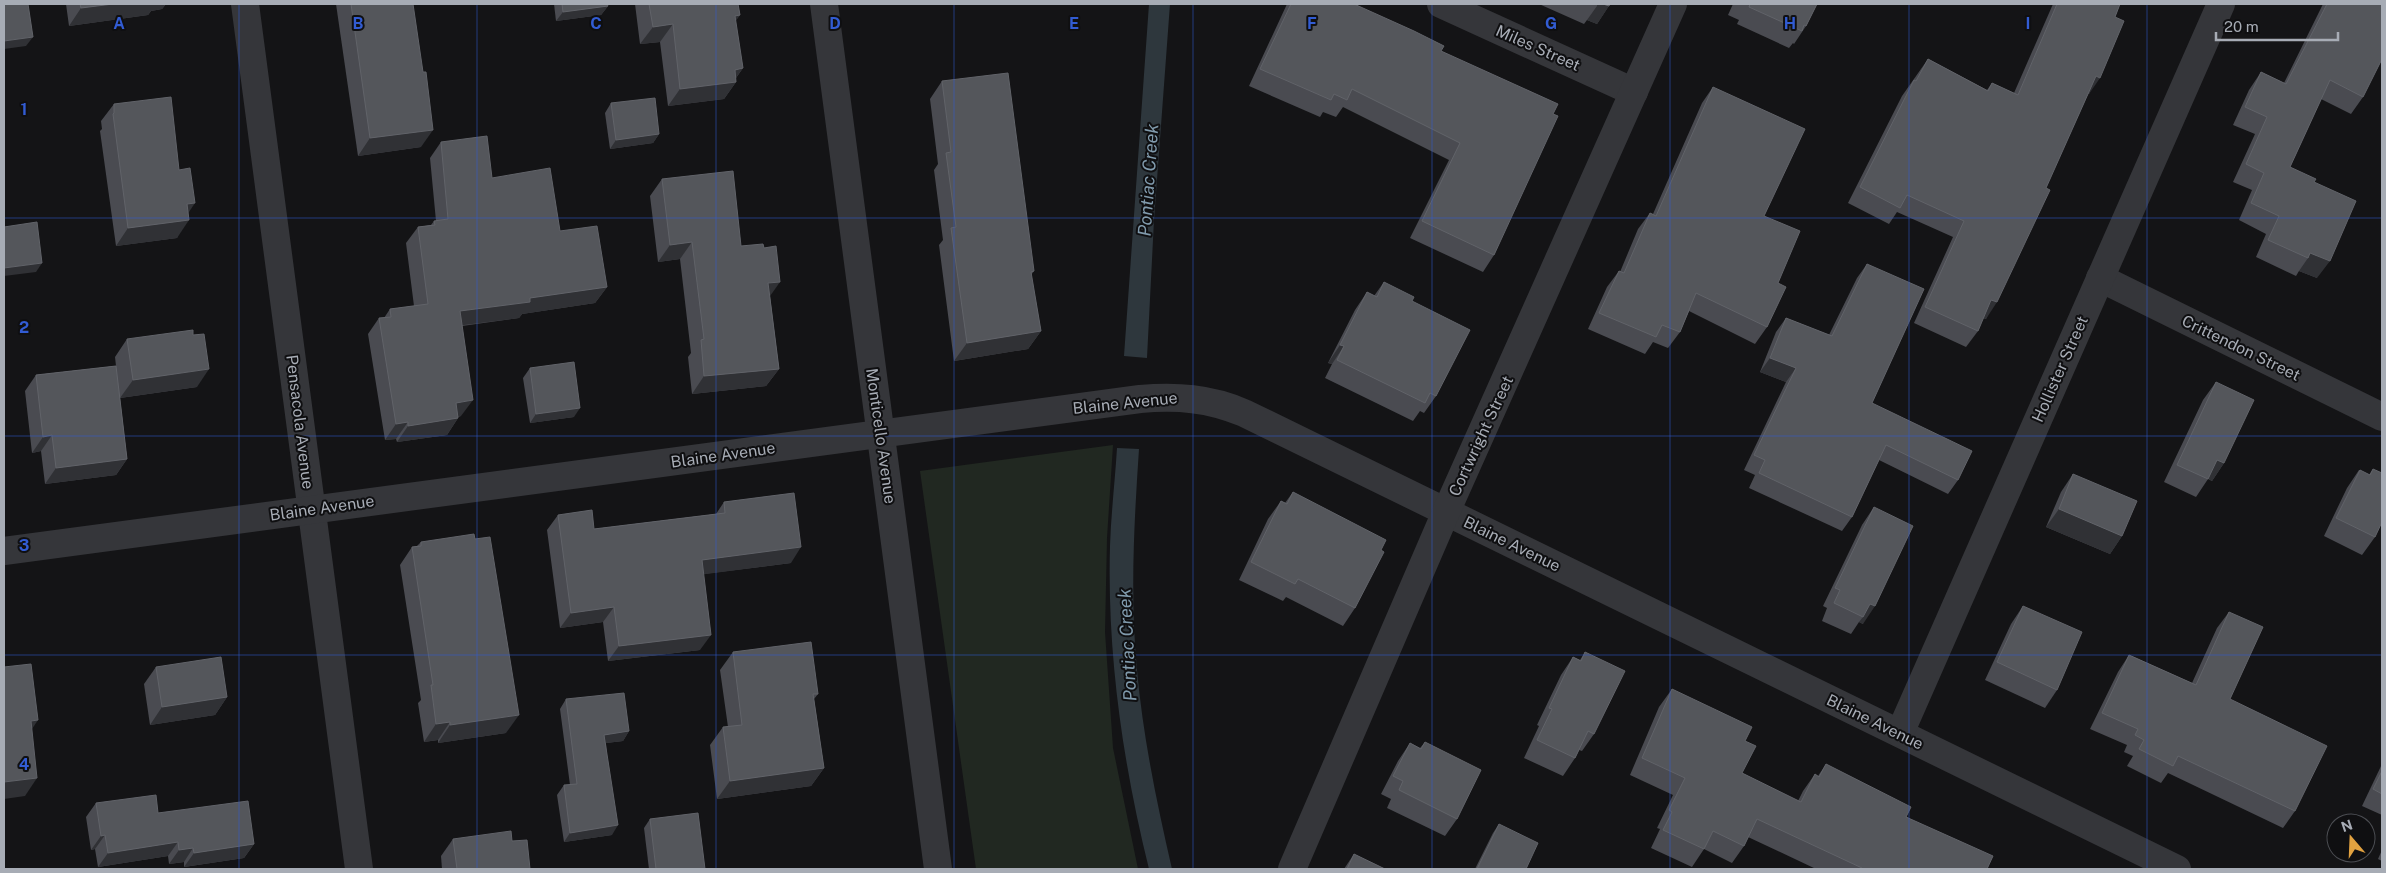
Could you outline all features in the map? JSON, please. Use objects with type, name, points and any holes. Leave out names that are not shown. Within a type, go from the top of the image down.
[{"type":"street","name":"Pensacola Avenue","points":[[245,4],[359,869]]},
{"type":"street","name":"Monticello Avenue","points":[[824,4],[938,869]]},
{"type":"street","name":"Miles Street","points":[[1441,4],[1634,92]]},
{"type":"street","name":"Cortwright Street","points":[[1292,869],[1446,512],[1673,4]]},
{"type":"street","name":"Hollister Street","points":[[1900,734],[2221,4]]},
{"type":"street","name":"Crittendon Street","points":[[2100,278],[2382,417]]},
{"type":"street","name":"Blaine Avenue","points":[[4,551],[1140,399],[1187,397],[1215,402],[1244,413],[2177,869]]},
{"type":"shaded area","points":[[1113,445],[1107,538],[1105,632],[1113,748],[1138,869],[976,869],[920,471]]},
{"type":"water","name":"Pontiac Creek","points":[[1149,4],[1170,4],[1154,220],[1147,358],[1124,356]]},
{"type":"water","name":"Pontiac Creek","points":[[1117,448],[1139,449],[1133,588],[1137,670],[1151,770],[1172,869],[1149,869],[1124,749],[1114,668],[1110,587],[1111,534]]},
{"type":"building","points":[[4,4],[28,4],[33,37],[4,41]]},
{"type":"building","points":[[80,4],[113,4],[81,8]]},
{"type":"building","points":[[351,4],[413,4],[423,72],[426,72],[433,130],[370,138]]},
{"type":"building","points":[[562,4],[607,4],[608,6],[563,12]]},
{"type":"building","points":[[649,4],[738,4],[740,15],[735,16],[743,68],[735,70],[736,82],[680,89],[673,24],[653,27]]},
{"type":"building","points":[[1291,4],[1354,4],[1444,46],[1441,51],[1558,104],[1553,114],[1558,116],[1494,255],[1422,221],[1460,143],[1352,89],[1347,100],[1334,94],[1331,100],[1260,69]]},
{"type":"building","points":[[1750,4],[1817,4],[1802,31],[1749,7]]},
{"type":"building","points":[[2057,4],[2120,4],[2115,17],[2124,21],[2100,78],[2096,76],[2046,188],[2050,190],[1997,302],[1991,300],[1978,331],[1925,307],[1964,221],[1907,195],[1900,208],[1860,187],[1914,80],[1916,81],[1928,59],[1988,91],[1992,83],[2018,95]]},
{"type":"building","points":[[2327,4],[2382,4],[2382,59],[2363,97],[2330,80],[2290,167],[2316,179],[2314,182],[2356,201],[2330,261],[2310,253],[2308,258],[2268,240],[2279,216],[2251,203],[2264,173],[2246,164],[2267,117],[2245,107],[2261,72],[2286,84]]},
{"type":"building","points":[[1008,73],[1034,271],[1031,272],[1041,331],[967,343],[951,228],[956,227],[946,153],[951,152],[942,81]]},
{"type":"building","points":[[1713,87],[1805,129],[1764,216],[1800,231],[1778,283],[1786,287],[1767,327],[1696,293],[1680,332],[1662,325],[1656,337],[1599,313],[1619,271],[1624,273],[1650,213],[1656,216]]},
{"type":"building","points":[[171,97],[179,170],[190,168],[195,203],[187,204],[189,220],[128,228],[113,114],[114,104]]},
{"type":"building","points":[[655,98],[659,134],[616,140],[611,103]]},
{"type":"building","points":[[487,136],[492,178],[550,168],[560,231],[597,226],[607,287],[530,298],[530,302],[460,311],[473,400],[456,403],[458,418],[408,426],[408,422],[396,424],[379,318],[391,317],[390,309],[428,304],[418,227],[435,225],[434,221],[448,219],[441,142]]},
{"type":"building","points":[[733,171],[741,246],[763,244],[764,248],[776,246],[780,282],[768,283],[779,369],[704,376],[701,340],[704,339],[692,242],[670,245],[662,179]]},
{"type":"building","points":[[37,222],[42,263],[4,268],[4,227]]},
{"type":"building","points":[[1867,264],[1924,289],[1872,403],[1972,451],[1958,480],[1886,445],[1852,517],[1759,473],[1765,460],[1754,455],[1796,368],[1770,358],[1786,318],[1832,336]]},
{"type":"building","points":[[1384,282],[1414,297],[1412,301],[1470,330],[1436,396],[1430,393],[1425,403],[1337,360],[1344,346],[1340,345],[1367,292],[1377,297]]},
{"type":"building","points":[[193,330],[193,335],[204,334],[209,369],[133,380],[127,339]]},
{"type":"building","points":[[574,362],[580,408],[536,414],[530,368]]},
{"type":"building","points":[[116,366],[127,459],[56,468],[52,435],[43,437],[36,375]]},
{"type":"building","points":[[2216,382],[2254,400],[2224,463],[2217,460],[2208,479],[2177,465]]},
{"type":"building","points":[[2373,469],[2382,473],[2382,522],[2375,537],[2336,518],[2360,470],[2370,475]]},
{"type":"building","points":[[2073,474],[2137,501],[2122,536],[2059,509]]},
{"type":"building","points":[[1293,492],[1386,540],[1381,550],[1384,552],[1355,608],[1298,579],[1295,584],[1251,562],[1281,501],[1287,504]]},
{"type":"building","points":[[794,493],[801,547],[702,560],[711,635],[619,646],[614,607],[571,613],[558,515],[592,510],[594,529],[725,513],[724,502]]},
{"type":"building","points":[[1874,507],[1913,526],[1875,606],[1870,604],[1863,617],[1834,603],[1840,590],[1835,588]]},
{"type":"building","points":[[474,534],[475,539],[490,537],[519,715],[450,725],[450,722],[436,724],[431,685],[433,685],[412,547],[421,546],[421,542]]},
{"type":"building","points":[[2023,606],[2082,632],[2057,690],[1997,662]]},
{"type":"building","points":[[2229,612],[2263,627],[2230,699],[2327,746],[2295,811],[2178,756],[2173,766],[2139,749],[2144,740],[2135,735],[2138,729],[2102,713],[2129,655],[2196,685]]},
{"type":"building","points":[[811,642],[818,694],[813,694],[824,768],[730,781],[723,727],[742,725],[733,652]]},
{"type":"building","points":[[1585,652],[1625,671],[1594,734],[1588,731],[1575,758],[1537,740],[1552,709],[1549,708],[1573,657],[1581,661]]},
{"type":"building","points":[[221,657],[227,697],[162,707],[156,667]]},
{"type":"building","points":[[31,664],[38,720],[31,721],[37,778],[4,782],[4,667]]},
{"type":"building","points":[[1672,689],[1752,727],[1745,741],[1756,746],[1742,773],[1801,802],[1815,774],[1819,777],[1826,764],[1911,807],[1906,817],[1993,856],[1987,869],[1861,869],[1757,819],[1744,846],[1713,831],[1704,849],[1663,830],[1672,812],[1669,810],[1685,778],[1642,758]]},
{"type":"building","points":[[624,693],[629,731],[604,735],[618,825],[570,833],[564,785],[577,784],[566,699]]},
{"type":"building","points":[[1425,742],[1481,770],[1457,819],[1399,790],[1403,781],[1393,776],[1410,743],[1421,749]]},
{"type":"building","points":[[2382,771],[2382,794],[2373,789]]},
{"type":"building","points":[[156,795],[158,813],[248,801],[254,844],[194,853],[193,848],[179,850],[178,842],[108,853],[105,835],[101,836],[96,803]]},
{"type":"building","points":[[698,813],[705,869],[656,869],[650,819]]},
{"type":"building","points":[[1499,824],[1538,843],[1526,869],[1477,869]]},
{"type":"building","points":[[511,831],[512,841],[527,840],[530,869],[457,869],[453,839]]},
{"type":"building","points":[[1354,854],[1385,869],[1347,869]]}]
